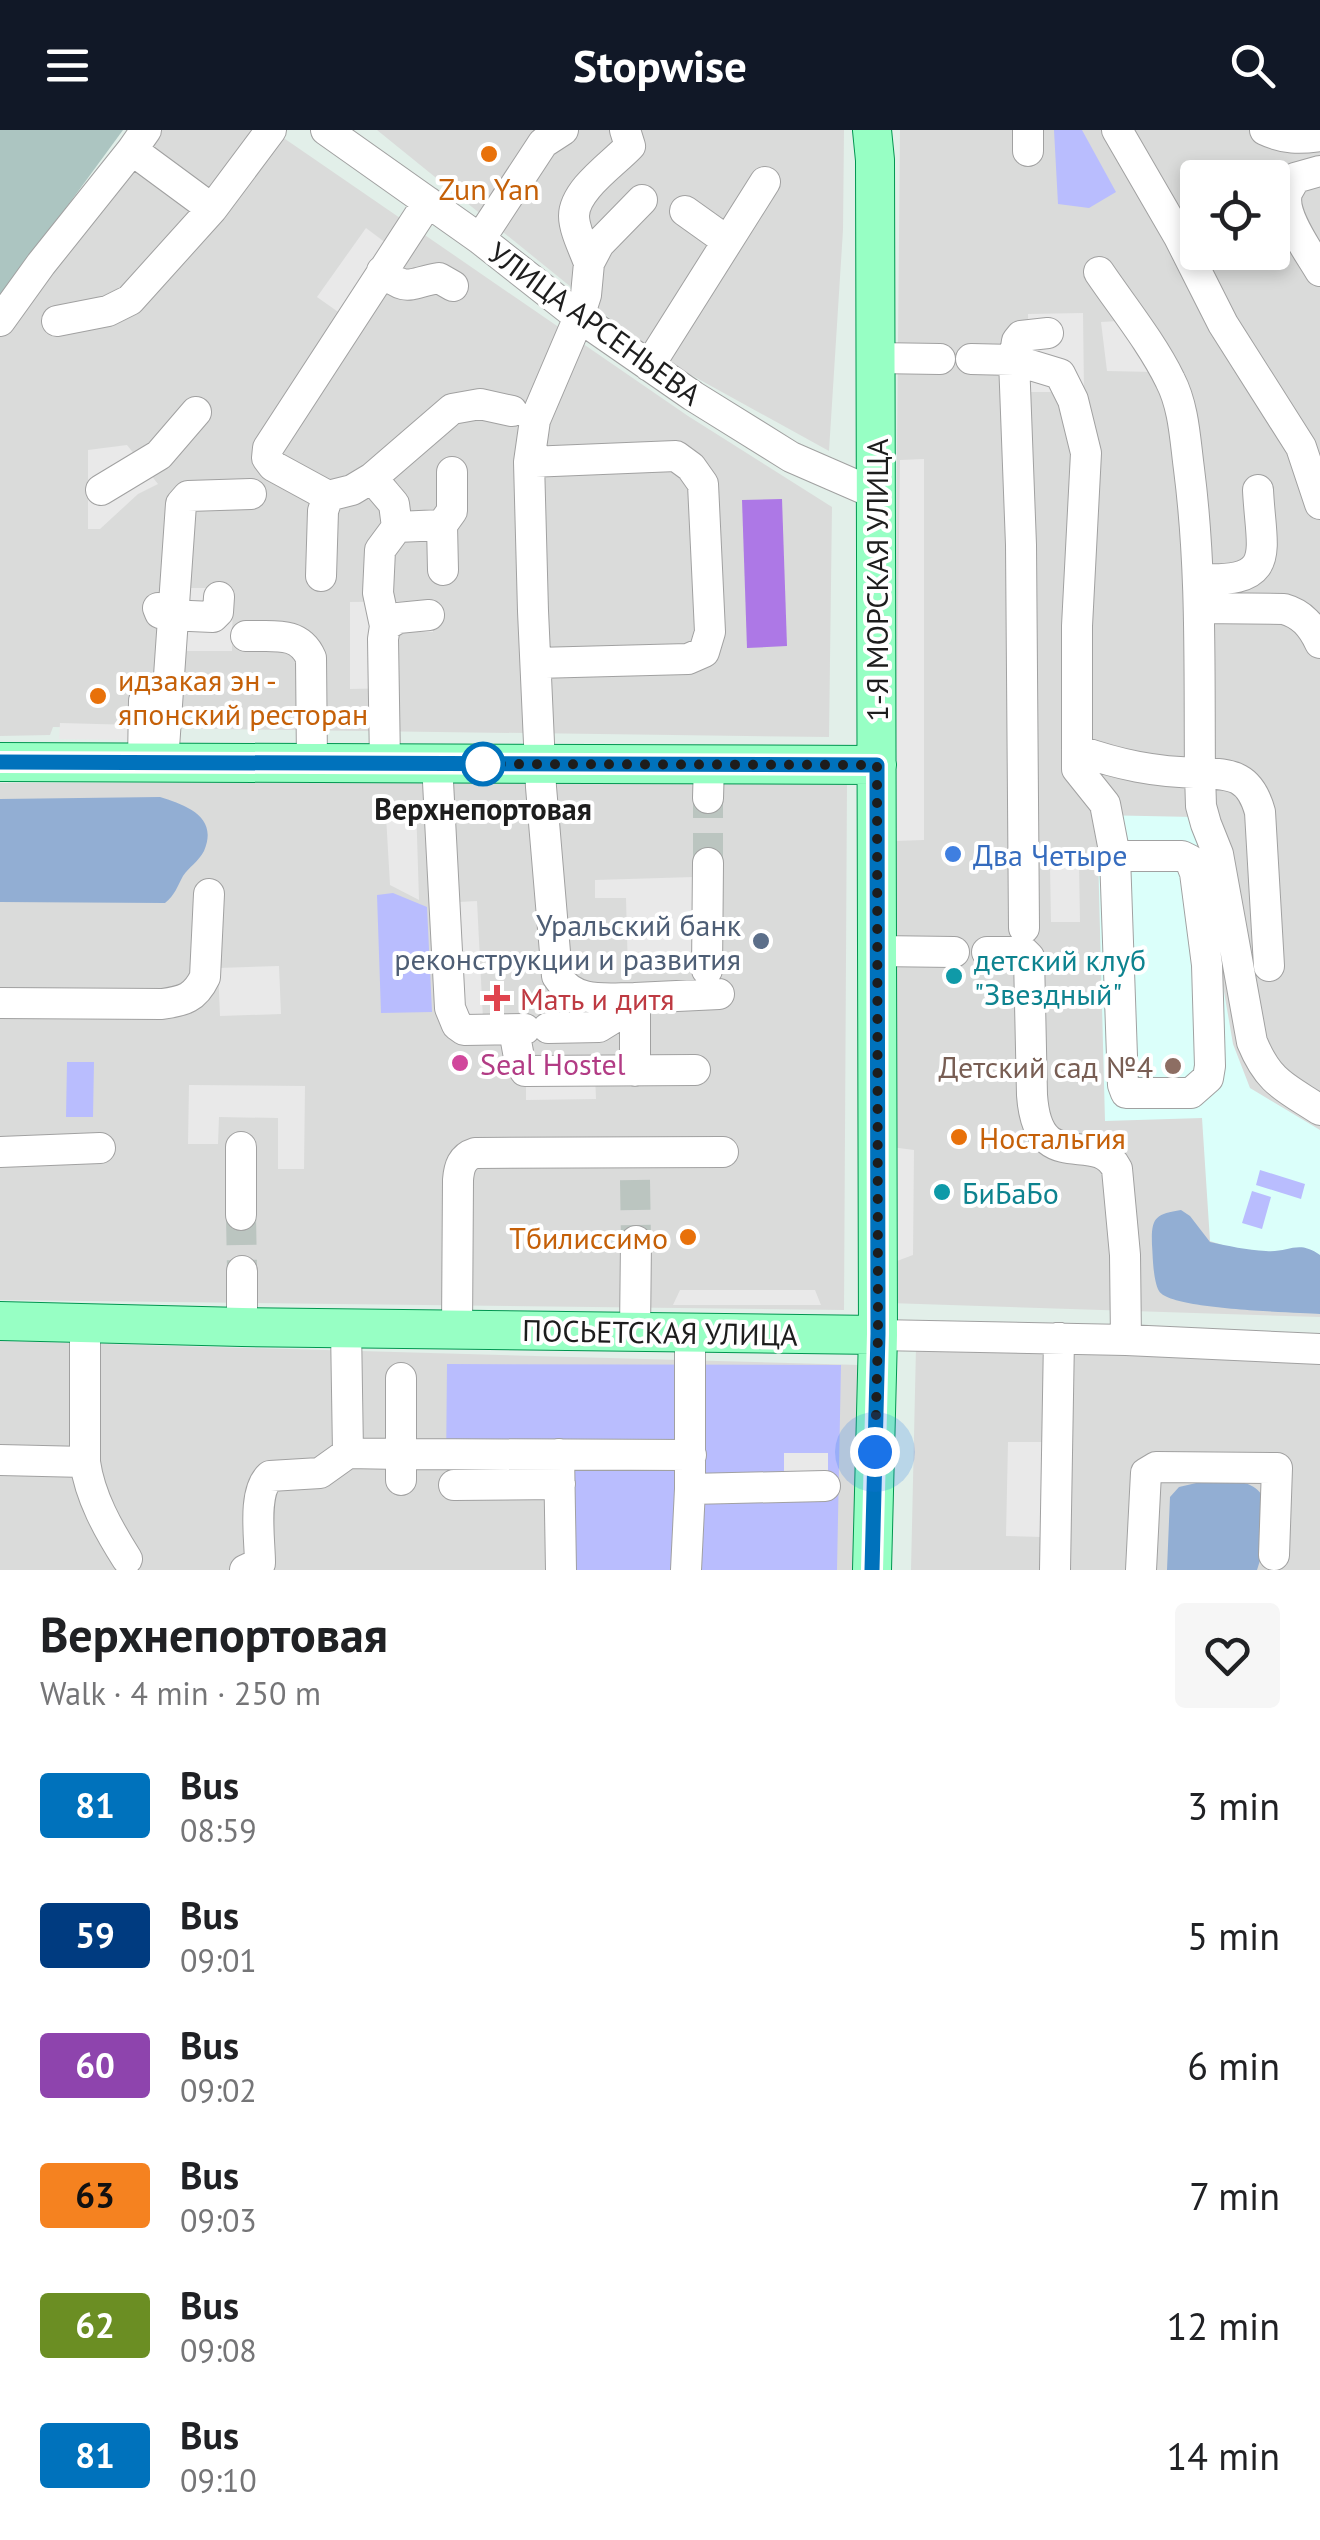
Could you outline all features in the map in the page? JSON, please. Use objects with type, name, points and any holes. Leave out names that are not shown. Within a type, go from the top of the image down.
[{"type":"main road","name":"1-Я МОРСКАЯ УЛИЦА","points":[[872,130],[876,160],[878,1334],[872,1570]]},
{"type":"main road","points":[[0,762],[541,764],[708,781],[877,765]]},
{"type":"main road","name":"ПОСЬЕТСКАЯ УЛИЦА","points":[[0,1321],[242,1328],[878,1334]]},
{"type":"street","points":[[57,321],[108,310],[130,300],[212,209],[271,130]]},
{"type":"street","name":"УЛИЦА АРСЕНЬЕВА","points":[[326,130],[649,366],[791,457],[876,494]]},
{"type":"street","points":[[480,239],[543,144],[563,130]]},
{"type":"street","points":[[589,263],[574,219],[576,200],[630,146],[625,130]]},
{"type":"street","points":[[1117,130],[1223,324],[1301,447],[1320,504]]},
{"type":"street","points":[[1265,130],[1301,139],[1320,136]]},
{"type":"street","points":[[0,322],[139,140],[212,209]]},
{"type":"street","points":[[1320,171],[1296,178],[1287,194],[1296,231],[1320,271]]},
{"type":"street","points":[[649,366],[765,182]]},
{"type":"street","points":[[642,200],[599,244],[589,263],[586,295],[535,420],[529,462],[541,764],[557,976],[570,992],[585,998],[634,998],[713,982],[708,863]]},
{"type":"street","points":[[428,202],[268,448],[267,458],[273,466],[328,496],[352,490],[372,478],[452,409],[480,404],[512,411]]},
{"type":"street","points":[[686,212],[727,241]]},
{"type":"street","points":[[382,271],[404,286],[438,278],[453,286]]},
{"type":"street","points":[[1099,272],[1166,372],[1181,409],[1203,589],[1201,806],[1218,854],[1252,1042],[1272,1078],[1320,1110]]},
{"type":"street","points":[[1024,928],[1021,545],[1014,360],[1021,336],[1048,334]]},
{"type":"street","points":[[876,358],[1014,360],[1060,374],[1073,400],[1086,453],[1077,626],[1077,769],[1106,804],[1116,856],[1122,1086],[1126,1093],[1190,1093],[1208,1078],[1210,1066],[1207,965],[1195,873],[1190,860],[1182,856],[1116,856]]},
{"type":"street","points":[[101,490],[155,458],[196,412]]},
{"type":"street","points":[[529,462],[676,456],[691,467],[703,484],[710,632],[704,652],[688,659],[536,664]]},
{"type":"street","points":[[155,458],[197,495]]},
{"type":"street","points":[[443,570],[442,525],[452,511],[452,472]]},
{"type":"street","points":[[372,478],[394,504],[396,527],[380,550],[378,593],[385,626],[385,763]]},
{"type":"street","points":[[1203,589],[1254,571],[1260,560],[1258,490]]},
{"type":"street","points":[[153,762],[174,616],[182,504],[188,496],[251,494]]},
{"type":"street","points":[[321,576],[322,511],[328,496]]},
{"type":"street","points":[[396,527],[442,525]]},
{"type":"street","points":[[161,542],[160,613],[217,616],[219,597]]},
{"type":"street","points":[[1203,589],[1238,608],[1295,612],[1320,642]]},
{"type":"street","points":[[385,626],[398,618],[428,615]]},
{"type":"street","points":[[246,636],[288,638],[300,641],[306,648],[311,658],[312,762]]},
{"type":"street","points":[[144,701],[153,762]]},
{"type":"street","points":[[1076,750],[1118,765],[1162,772],[1232,774],[1244,784],[1260,812],[1269,966]]},
{"type":"street","points":[[437,764],[450,1008],[457,1025],[464,1030],[599,1027],[620,1014],[634,998]]},
{"type":"street","points":[[0,1003],[162,1004],[189,1000],[206,977],[209,894]]},
{"type":"street","points":[[877,951],[954,952]]},
{"type":"street","points":[[987,952],[1024,952],[1030,957],[1032,1094],[1039,1130],[1063,1148],[1105,1154],[1118,1169],[1126,1340]]},
{"type":"street","points":[[634,998],[635,1071]]},
{"type":"street","points":[[529,1029],[520,1063],[525,1072],[695,1070]]},
{"type":"street","points":[[241,1147],[241,1215]]},
{"type":"street","points":[[0,1152],[100,1148]]},
{"type":"street","points":[[457,1330],[458,1180],[467,1156],[474,1153],[635,1166],[723,1152]]},
{"type":"street","points":[[635,1332],[636,1240]]},
{"type":"street","points":[[242,1271],[242,1328]]},
{"type":"street","points":[[85,1324],[88,1482],[127,1559]]},
{"type":"street","points":[[346,1328],[348,1452]]},
{"type":"street","points":[[686,1570],[691,1454],[690,1332]]},
{"type":"street","name":"ПОСЬЕТСКАЯ УЛИЦА","points":[[878,1334],[1320,1349]]},
{"type":"street","points":[[1055,1570],[1060,1338]]},
{"type":"street","points":[[401,1378],[401,1467]]},
{"type":"street","points":[[348,1452],[401,1467],[559,1469]]},
{"type":"street","points":[[245,1570],[260,1564],[262,1483],[270,1476],[320,1473],[348,1452]]},
{"type":"street","points":[[454,1485],[691,1454]]},
{"type":"street","points":[[0,1460],[85,1462]]},
{"type":"street","points":[[1141,1570],[1146,1473],[1156,1467],[1277,1468],[1274,1555]]},
{"type":"street","points":[[559,1469],[560,1570]]},
{"type":"street","points":[[690,1489],[825,1486]]},
{"type":"shaded area","points":[[0,130],[123,130],[0,298]]},
{"type":"shaded area","points":[[131,130],[272,130],[688,416],[832,507],[829,737],[53,727],[50,735],[0,736],[0,308]]},
{"type":"shaded area","points":[[377,130],[844,130],[843,230],[829,451],[655,355]]},
{"type":"shaded area","points":[[900,130],[1320,130],[1320,1317],[889,1303]]},
{"type":"shaded area","points":[[1054,130],[1082,130],[1116,192],[1089,208],[1058,204]]},
{"type":"shaded area","points":[[366,228],[390,246],[341,314],[317,297]]},
{"type":"shaded area","points":[[1083,313],[1084,392],[1029,392],[1028,314]]},
{"type":"shaded area","points":[[1119,321],[1154,372],[1107,371],[1101,322]]},
{"type":"shaded area","points":[[127,445],[158,484],[138,494],[100,529],[88,529],[88,450]]},
{"type":"shaded area","points":[[924,459],[924,840],[895,841],[900,460]]},
{"type":"shaded area","points":[[782,499],[787,646],[747,648],[742,500]]},
{"type":"shaded area","points":[[187,588],[233,588],[232,651],[187,651]]},
{"type":"shaded area","points":[[432,601],[433,632],[393,632],[394,688],[350,689],[350,602]]},
{"type":"shaded area","points":[[60,723],[135,725],[135,740],[59,739]]},
{"type":"shaded area","points":[[0,783],[847,783],[844,1310],[0,1300]]},
{"type":"shaded area","points":[[160,797],[197,814],[207,829],[204,851],[165,903],[0,902],[0,799]]},
{"type":"shaded area","points":[[416,804],[419,900],[390,885],[386,816],[386,805]]},
{"type":"shaded area","name":"Детский сад №4","points":[[1097,815],[1194,817],[1233,1044],[1250,1088],[1320,1130],[1320,1277],[1210,1241],[1202,1118],[1105,1121]]},
{"type":"shaded area","points":[[1079,865],[1080,922],[1051,922],[1050,866]]},
{"type":"shaded area","points":[[694,877],[697,971],[628,973],[626,898],[595,898],[595,880]]},
{"type":"shaded area","points":[[393,893],[427,907],[432,1012],[381,1013],[377,895]]},
{"type":"shaded area","points":[[477,901],[483,1019],[464,1020],[459,902]]},
{"type":"shaded area","points":[[279,966],[281,1014],[220,1016],[218,968]]},
{"type":"shaded area","points":[[67,1062],[94,1062],[93,1117],[66,1117]]},
{"type":"shaded area","points":[[595,1075],[596,1099],[526,1100],[526,1076]]},
{"type":"shaded area","points":[[189,1085],[305,1086],[304,1169],[278,1169],[278,1118],[219,1117],[218,1144],[188,1144]]},
{"type":"shaded area","points":[[891,1147],[914,1150],[913,1255],[889,1264]]},
{"type":"shaded area","points":[[1260,1170],[1305,1184],[1301,1199],[1256,1185]]},
{"type":"shaded area","points":[[1252,1191],[1271,1197],[1262,1229],[1242,1223]]},
{"type":"shaded area","points":[[1181,1210],[1210,1242],[1266,1251],[1299,1247],[1320,1255],[1320,1314],[1208,1306],[1168,1297],[1159,1291],[1153,1262],[1154,1223],[1165,1213]]},
{"type":"shaded area","points":[[680,1290],[815,1290],[821,1305],[673,1305]]},
{"type":"shaded area","points":[[0,1341],[859,1365],[853,1570],[0,1570]]},
{"type":"shaded area","points":[[916,1347],[1320,1357],[1320,1570],[911,1570]]},
{"type":"shaded area","points":[[447,1364],[841,1365],[837,1570],[566,1570],[565,1468],[446,1468]]},
{"type":"shaded area","points":[[1008,1442],[1044,1442],[1042,1537],[1006,1536]]},
{"type":"shaded area","points":[[784,1453],[828,1453],[828,1492],[784,1492]]},
{"type":"shaded area","points":[[1205,1481],[1245,1483],[1263,1497],[1262,1554],[1257,1570],[1167,1570],[1170,1497],[1179,1487]]},
{"type":"tunnel","points":[[708,798],[708,863]]},
{"type":"tunnel","points":[[635,1180],[636,1241]]},
{"type":"tunnel","points":[[241,1215],[242,1271]]},
{"type":"bus line","name":"81","points":[[0,762],[877,765],[878,1334],[872,1570]]},
{"type":"place","name":"Zun Yan","points":[[489,154]]},
{"type":"place","name":"идзакая эн - японский ресторан","points":[[98,696]]},
{"type":"place","name":"Верхнепортовая","points":[[483,764]]},
{"type":"place","name":"Два Четыре","points":[[953,854]]},
{"type":"place","name":"Уральский банк реконструкции и развития","points":[[761,941]]},
{"type":"place","name":"детский клуб \"Звездный\"","points":[[954,976]]},
{"type":"place","name":"Мать и дитя","points":[[497,998]]},
{"type":"place","name":"Seal Hostel","points":[[460,1063]]},
{"type":"place","name":"Детский сад №4","points":[[1173,1066]]},
{"type":"place","name":"Ностальгия","points":[[959,1137]]},
{"type":"place","name":"БиБаБо","points":[[942,1192]]},
{"type":"place","name":"Тбилиссимо","points":[[688,1237]]},
{"type":"route","points":[[483,764],[877,765],[875,1452]]}]
